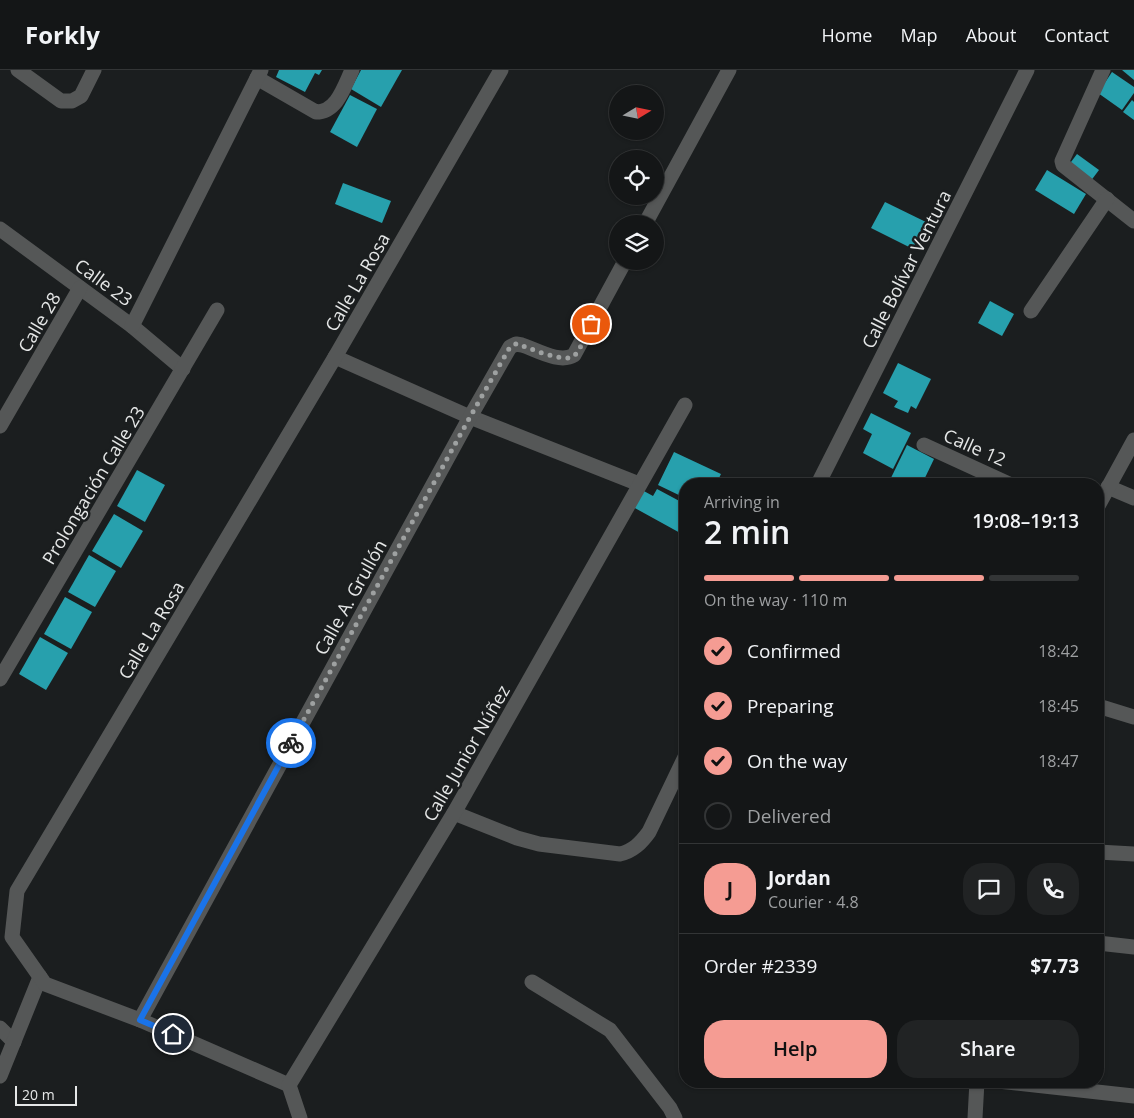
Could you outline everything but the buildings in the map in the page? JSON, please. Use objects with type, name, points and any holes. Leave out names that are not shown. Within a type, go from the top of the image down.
[{"type":"street","points":[[18,70],[61,102],[72,101],[81,96],[94,70]]},
{"type":"street","points":[[132,326],[259,74],[316,112],[325,112],[334,105],[352,70]]},
{"type":"street","name":"Calle La Rosa","points":[[289,1085],[140,1020],[45,984],[12,937],[18,891],[335,357],[501,70]]},
{"type":"street","points":[[651,215],[729,70]]},
{"type":"street","name":"Calle Bolívar Ventura","points":[[821,478],[1027,70]]},
{"type":"street","points":[[1103,70],[1062,161],[1063,165],[1134,221]]},
{"type":"street","points":[[1030,311],[1108,199]]},
{"type":"street","name":"Calle 23","points":[[0,229],[132,326],[183,369]]},
{"type":"street","name":"Calle A. Grullón","points":[[140,1020],[510,347],[516,344],[522,345],[559,358],[568,359],[574,355],[620,270]]},
{"type":"street","name":"Calle 28","points":[[0,426],[80,288]]},
{"type":"street","name":"Prolongación Calle 23","points":[[0,679],[217,310]]},
{"type":"street","points":[[335,357],[470,417],[639,484]]},
{"type":"street","name":"Calle Junior Núñez","points":[[289,1085],[454,813],[685,405]]},
{"type":"street","points":[[1104,495],[1134,440]]},
{"type":"street","name":"Calle 12","points":[[924,445],[996,478]]},
{"type":"street","points":[[1108,487],[1134,498]]},
{"type":"street","points":[[1104,708],[1134,717]]},
{"type":"street","points":[[454,813],[517,838],[539,844],[620,854],[628,852],[643,840],[649,832],[679,770]]},
{"type":"street","points":[[1104,852],[1134,854]]},
{"type":"street","points":[[1104,943],[1134,947]]},
{"type":"street","points":[[0,1076],[40,977]]},
{"type":"street","points":[[532,982],[610,1030],[670,1108],[674,1118]]},
{"type":"street","points":[[0,1028],[14,1042]]},
{"type":"street","points":[[289,1085],[300,1118]]},
{"type":"street","points":[[974,1118],[976,1088]]},
{"type":"street","points":[[1061,1088],[1134,1096]]},
{"type":"way so far","points":[[291,743],[510,347],[516,344],[522,345],[559,358],[568,359],[574,355],[591,324]]},
{"type":"route","points":[[173,1034],[140,1020],[291,743]]}]
